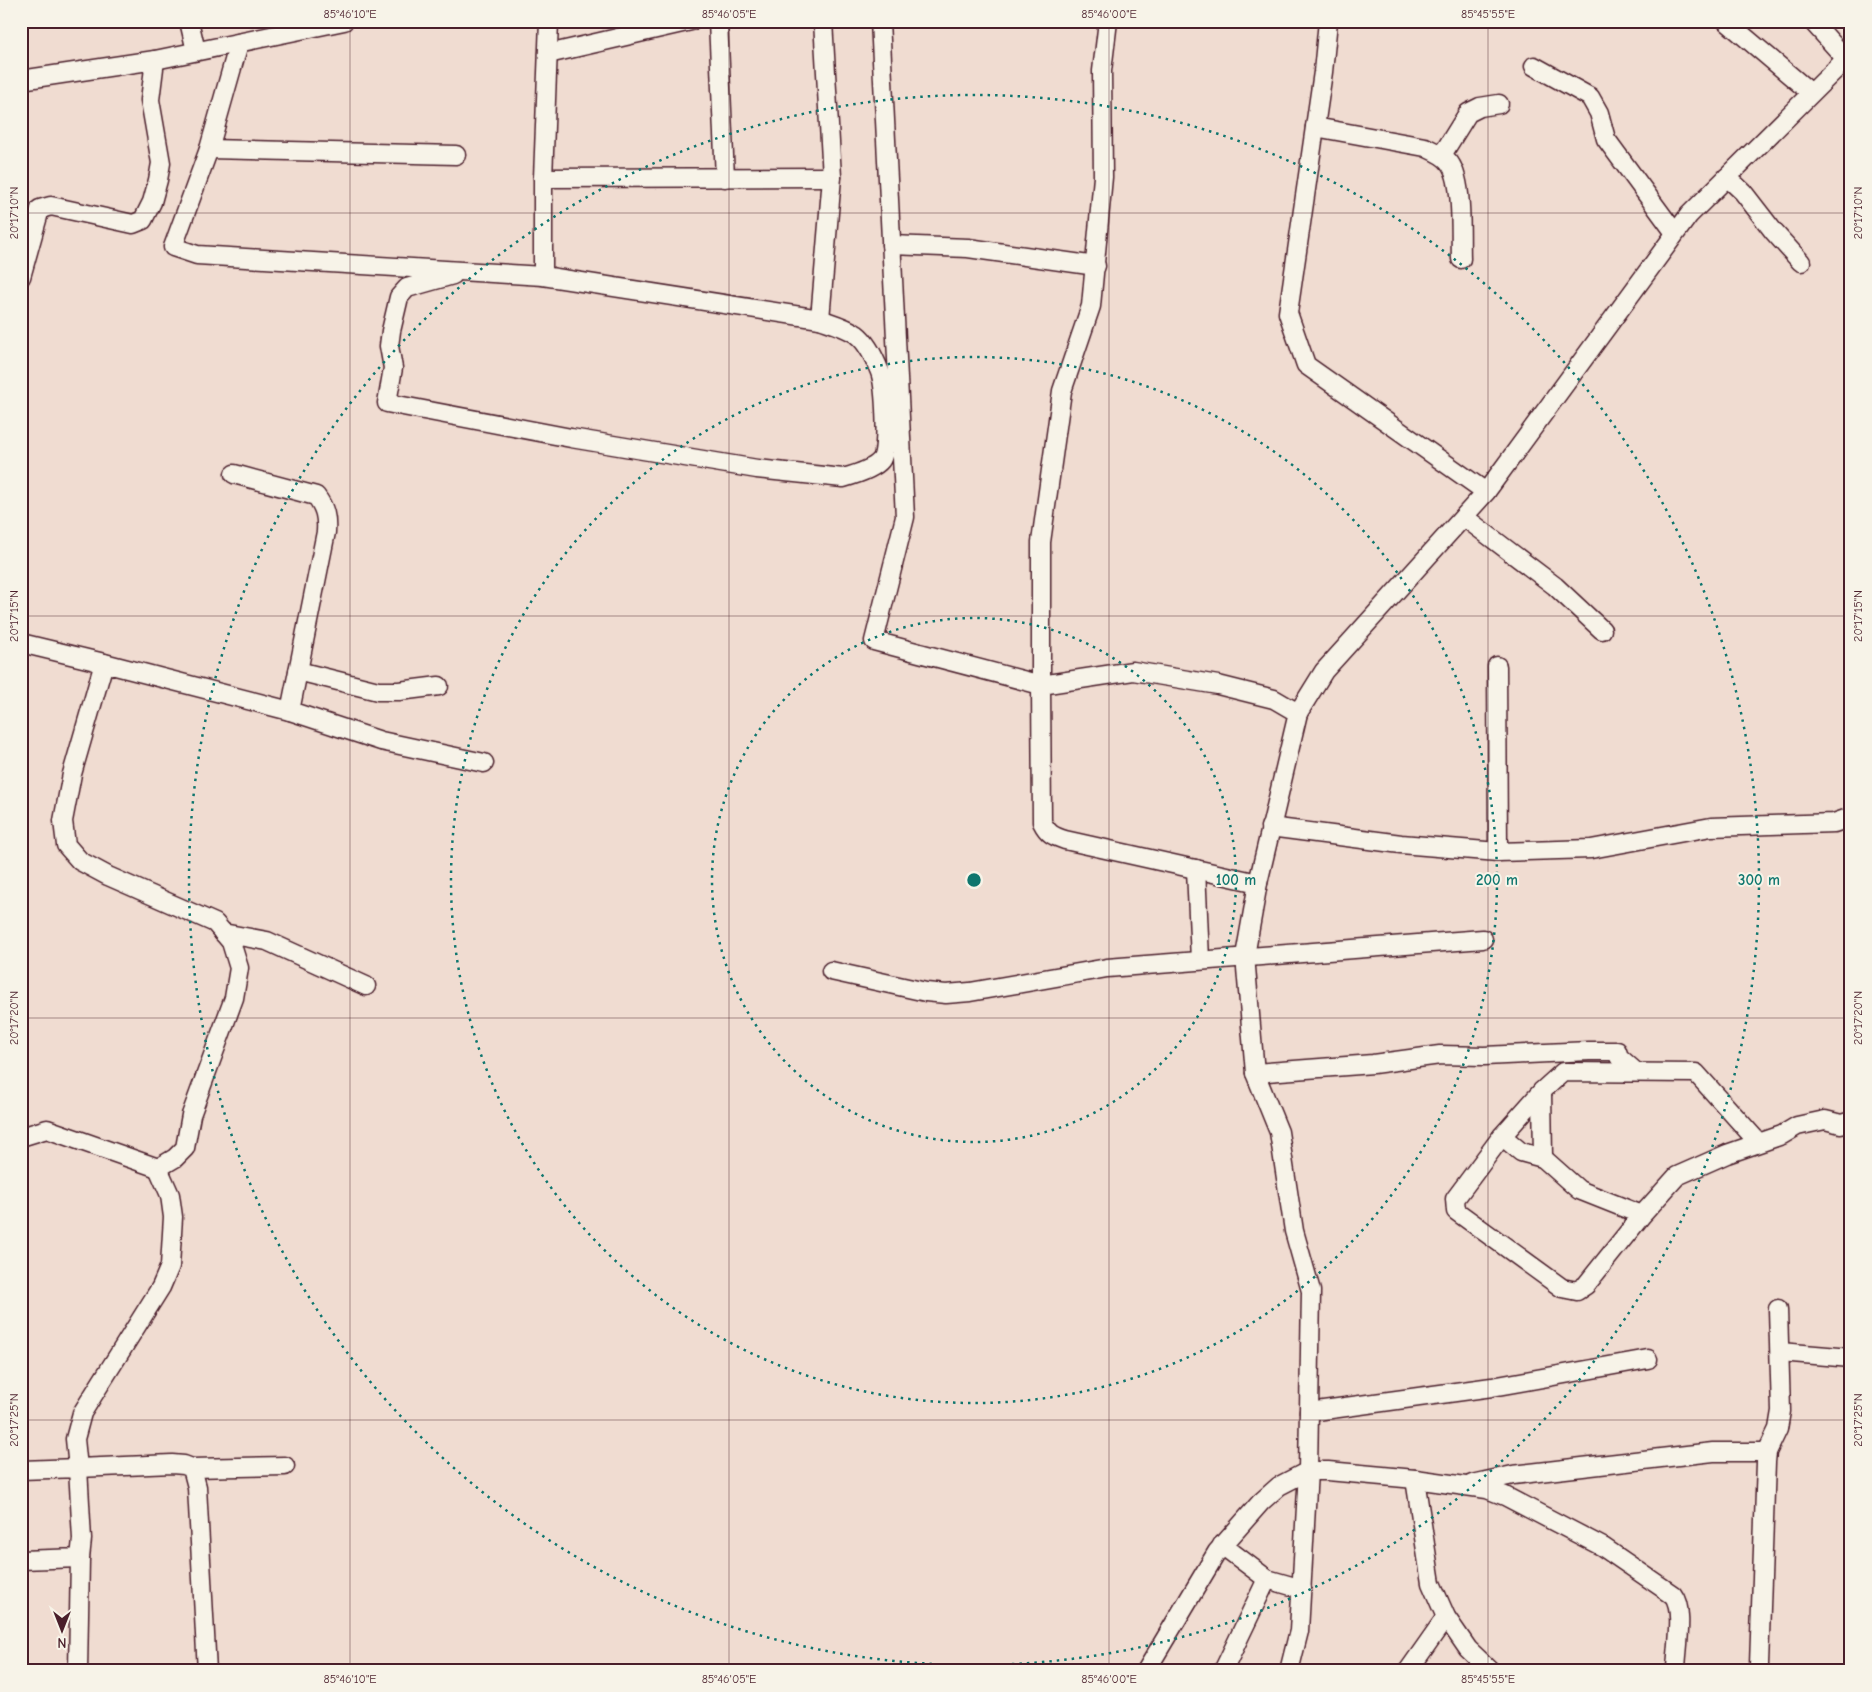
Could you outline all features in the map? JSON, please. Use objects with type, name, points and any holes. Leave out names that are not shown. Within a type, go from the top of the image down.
[{"type":"street","points":[[190,21],[196,51]]},
{"type":"street","points":[[25,77],[155,60],[344,21]]},
{"type":"street","points":[[544,276],[543,178],[549,21]]},
{"type":"street","points":[[548,54],[691,21]]},
{"type":"street","points":[[718,21],[725,178]]},
{"type":"street","points":[[820,319],[832,177],[823,21]]},
{"type":"street","points":[[880,21],[905,517],[874,641],[1041,685],[1133,671],[1218,685],[1274,700],[1298,713]]},
{"type":"street","points":[[1108,21],[1102,71],[1103,177],[1091,306],[1062,391],[1041,542],[1042,822],[1047,831],[1053,836],[1065,840],[1258,883]]},
{"type":"street","points":[[1328,21],[1323,72],[1288,313],[1306,366],[1486,492]]},
{"type":"street","points":[[1726,21],[1811,93]]},
{"type":"street","points":[[1289,1671],[1299,1631],[1302,1589],[1308,1471],[1311,1291],[1294,1231],[1280,1132],[1255,1072],[1245,956],[1258,883],[1298,713],[1324,671],[1486,492],[1689,215],[1848,56],[1812,21]]},
{"type":"street","points":[[239,43],[209,148],[173,247],[198,255],[467,270],[544,276],[820,319],[855,333],[871,350],[881,374],[884,399],[885,451],[880,461],[857,475],[843,478],[739,466],[570,438],[387,403],[393,368],[389,346],[399,296],[406,288],[467,270]]},
{"type":"street","points":[[21,277],[40,209],[51,206],[133,224],[142,220],[152,202],[161,163],[150,100],[155,60]]},
{"type":"street","points":[[1534,66],[1590,97],[1599,113],[1606,139],[1675,233]]},
{"type":"street","points":[[1442,155],[1468,113],[1480,106],[1499,104]]},
{"type":"street","points":[[1315,127],[1425,147],[1442,155],[1450,162],[1456,177],[1460,200],[1461,259]]},
{"type":"street","points":[[209,148],[456,156]]},
{"type":"street","points":[[543,178],[832,177]]},
{"type":"street","points":[[1727,177],[1744,192],[1774,232],[1801,262]]},
{"type":"street","points":[[890,245],[968,248],[1096,266]]},
{"type":"street","points":[[234,474],[316,496],[325,510],[327,520],[326,532],[290,711]]},
{"type":"street","points":[[1464,517],[1555,586],[1602,630]]},
{"type":"street","points":[[21,644],[104,663],[290,711],[381,741],[484,764]]},
{"type":"street","points":[[104,663],[72,774],[63,821],[66,846],[80,861],[108,876],[215,923],[231,942],[239,968],[234,998],[191,1115],[186,1148],[175,1158],[158,1168]]},
{"type":"street","points":[[1497,666],[1498,852]]},
{"type":"street","points":[[298,671],[378,691],[399,691],[439,686]]},
{"type":"street","points":[[1270,828],[1401,844],[1498,852],[1591,850],[1711,827],[1834,823],[1851,817]]},
{"type":"street","points":[[1196,870],[1200,960]]},
{"type":"street","points":[[223,933],[267,941],[366,986]]},
{"type":"street","points":[[831,971],[926,992],[946,994],[970,992],[1107,968],[1482,939]]},
{"type":"street","points":[[1255,1072],[1270,1073],[1373,1064],[1440,1055],[1484,1056],[1589,1051],[1617,1051],[1619,1057],[1636,1072]]},
{"type":"street","points":[[1758,1142],[1696,1073],[1563,1072],[1542,1091],[1502,1136],[1455,1198],[1456,1211],[1562,1288],[1576,1291],[1586,1285],[1676,1176],[1758,1142],[1782,1135],[1797,1126],[1825,1120],[1841,1124],[1851,1121]]},
{"type":"street","points":[[1542,1091],[1543,1158]]},
{"type":"street","points":[[21,1137],[47,1129],[158,1168],[170,1195],[173,1217],[170,1266],[161,1287],[82,1413],[75,1439],[82,1540],[78,1671]]},
{"type":"street","points":[[1502,1136],[1521,1152],[1543,1158],[1579,1190],[1642,1215]]},
{"type":"street","points":[[1759,1665],[1767,1452],[1778,1429],[1781,1411],[1778,1309]]},
{"type":"street","points":[[1780,1352],[1851,1358]]},
{"type":"street","points":[[1309,1412],[1492,1386],[1648,1359]]},
{"type":"street","points":[[1468,1485],[1513,1475],[1713,1452],[1767,1452]]},
{"type":"street","points":[[21,1470],[172,1464],[192,1468],[285,1466]]},
{"type":"street","points":[[192,1468],[197,1487],[207,1671]]},
{"type":"street","points":[[1146,1671],[1217,1552],[1261,1502],[1280,1486],[1308,1471],[1328,1471],[1468,1485],[1487,1489],[1506,1496],[1603,1547],[1673,1595],[1677,1600],[1679,1611],[1676,1671]]},
{"type":"street","points":[[1415,1480],[1431,1583],[1446,1617],[1468,1649],[1491,1671]]},
{"type":"street","points":[[1222,1545],[1267,1579],[1302,1589]]},
{"type":"street","points":[[21,1560],[80,1558]]},
{"type":"street","points":[[1223,1671],[1267,1579]]},
{"type":"street","points":[[1408,1671],[1446,1617]]}]
